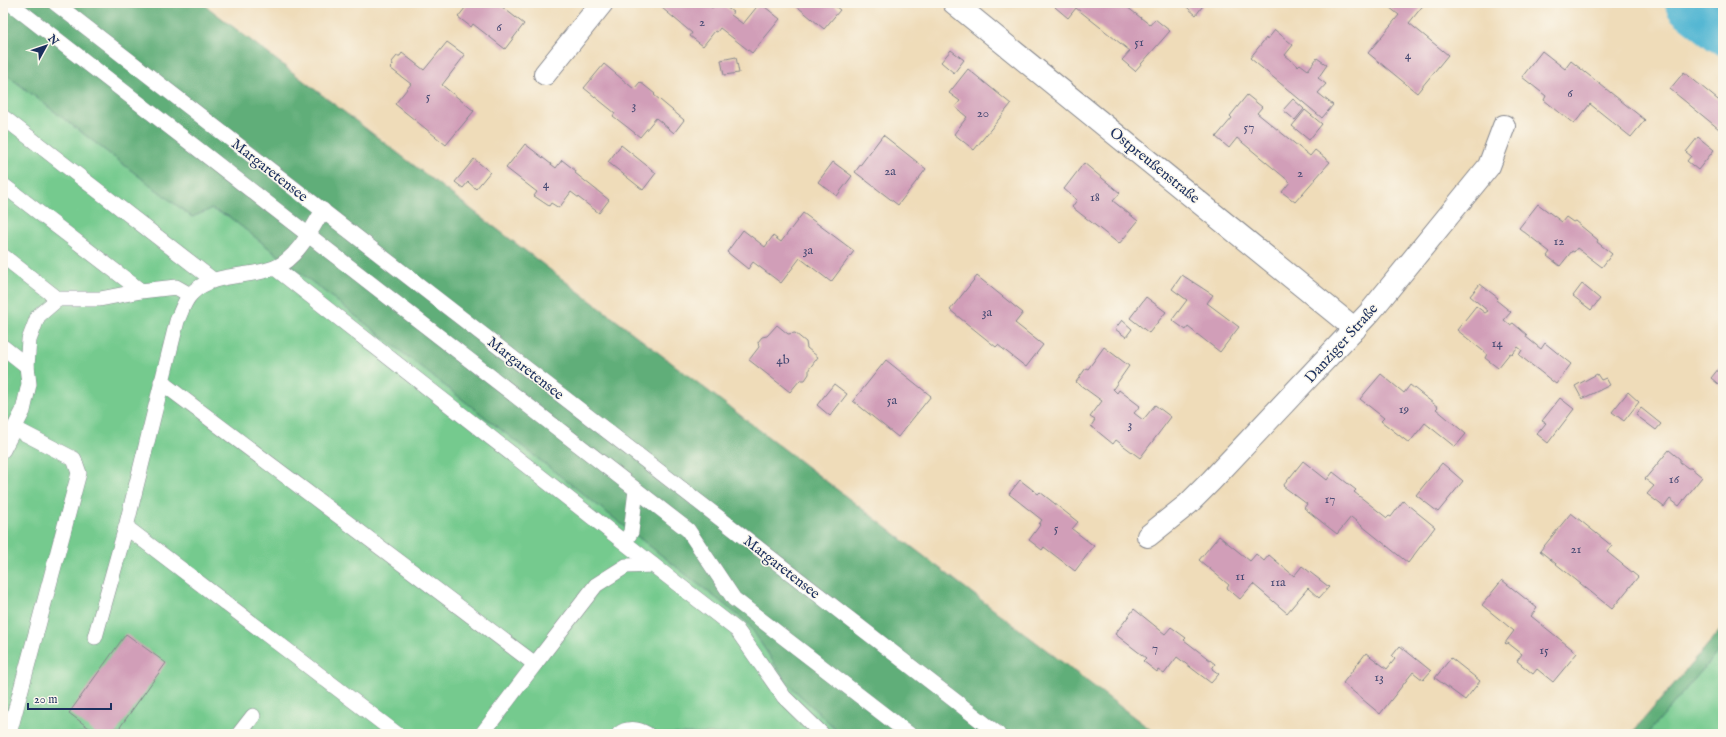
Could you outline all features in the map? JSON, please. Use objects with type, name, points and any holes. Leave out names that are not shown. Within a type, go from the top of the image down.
[{"type":"street","points":[[545,74],[602,3]]},
{"type":"street","name":"Ostpreußenstraße","points":[[954,3],[1355,329]]},
{"type":"street","name":"Danziger Straße","points":[[1148,536],[1188,504],[1206,486],[1355,329],[1490,166],[1504,126]]},
{"type":"lane","name":"Margaretensee","points":[[10,3],[688,530],[734,599],[909,734]]},
{"type":"lane","name":"Margaretensee","points":[[55,3],[998,734]]},
{"type":"lane","points":[[3,117],[213,280]]},
{"type":"lane","points":[[3,185],[141,291]]},
{"type":"lane","points":[[95,637],[126,527],[177,321],[190,295],[198,288],[213,280],[275,268],[286,261],[308,235],[322,210]]},
{"type":"lane","points":[[3,256],[58,299],[100,299],[141,291],[176,287],[190,295]]},
{"type":"lane","points":[[275,268],[737,630],[784,697],[822,734]]},
{"type":"lane","points":[[4,446],[23,411],[29,384],[27,366],[29,340],[38,316],[58,299]]},
{"type":"lane","points":[[3,347],[27,366]]},
{"type":"lane","points":[[161,382],[535,664]]},
{"type":"lane","points":[[9,734],[79,473],[74,459],[14,428]]},
{"type":"lane","points":[[625,542],[632,532],[636,490]]},
{"type":"lane","points":[[126,527],[397,734]]},
{"type":"lane","points":[[482,734],[596,585],[626,566],[653,565]]},
{"type":"lane","points":[[734,599],[737,615],[737,630]]},
{"type":"lane","points":[[239,734],[253,716]]},
{"type":"lane","points":[[619,734],[623,731],[639,730],[647,734]]},
{"type":"green space","points":[[3,3],[202,3],[1156,734],[841,734],[787,683],[748,623],[228,216],[211,209],[192,217],[3,72]]},
{"type":"green space","points":[[3,72],[192,217],[211,209],[228,216],[748,623],[787,683],[841,734],[3,734]]},
{"type":"green space","points":[[1723,627],[1723,646],[1647,734],[1631,734]]},
{"type":"green space","points":[[1723,646],[1723,734],[1647,734]]},
{"type":"building","points":[[469,3],[497,3],[524,24],[505,49],[473,24],[471,27],[458,17]]},
{"type":"building","points":[[666,3],[706,3],[712,8],[716,3],[720,3],[733,12],[731,15],[743,24],[760,3],[780,19],[752,53],[720,28],[717,32],[715,31],[703,46],[690,36],[692,33],[662,8]]},
{"type":"building","points":[[793,3],[831,3],[840,10],[824,29]]},
{"type":"building","points":[[1058,3],[1122,3],[1150,25],[1155,19],[1170,31],[1135,71],[1122,60],[1130,51],[1076,8],[1068,18],[1055,7]]},
{"type":"building","points":[[1182,3],[1205,3],[1196,15]]},
{"type":"building","points":[[1393,3],[1425,3],[1409,23],[1448,55],[1417,93],[1368,53],[1399,15],[1389,7]]},
{"type":"building","points":[[1275,30],[1293,45],[1285,55],[1298,66],[1300,64],[1308,70],[1317,58],[1327,65],[1318,78],[1326,84],[1318,93],[1333,105],[1322,118],[1250,58],[1266,38],[1267,40]]},
{"type":"building","points":[[447,42],[465,55],[442,85],[474,111],[446,145],[395,104],[411,84],[390,68],[393,65],[392,62],[402,53],[424,70]]},
{"type":"building","points":[[951,50],[964,60],[954,73],[941,62]]},
{"type":"building","points":[[1542,51],[1565,69],[1571,61],[1645,120],[1631,137],[1590,104],[1574,124],[1544,100],[1546,96],[1522,77]]},
{"type":"building","points":[[736,57],[739,73],[724,75],[721,60]]},
{"type":"building","points":[[604,64],[634,89],[640,82],[684,120],[674,133],[656,118],[640,137],[613,116],[615,113],[584,88]]},
{"type":"building","points":[[968,69],[1011,104],[974,150],[954,134],[967,117],[955,107],[960,101],[949,93]]},
{"type":"building","points":[[1684,72],[1723,104],[1723,125],[1719,129],[1670,89]]},
{"type":"building","points":[[1247,95],[1262,107],[1257,113],[1310,156],[1315,150],[1330,162],[1295,202],[1282,192],[1290,182],[1237,138],[1229,148],[1216,137],[1232,118],[1230,116]]},
{"type":"building","points":[[1293,99],[1304,109],[1295,120],[1283,110]]},
{"type":"building","points":[[1305,110],[1322,124],[1309,140],[1292,126]]},
{"type":"building","points":[[883,135],[926,169],[898,205],[855,172]]},
{"type":"building","points":[[1698,137],[1714,150],[1698,170],[1687,161],[1691,156],[1686,152]]},
{"type":"building","points":[[525,144],[556,168],[562,160],[576,171],[575,173],[609,200],[599,213],[571,192],[559,208],[551,203],[549,206],[534,196],[537,192],[506,168]]},
{"type":"building","points":[[621,145],[656,173],[643,190],[608,162]]},
{"type":"building","points":[[474,159],[490,172],[476,189],[468,182],[463,188],[455,182]]},
{"type":"building","points":[[833,162],[852,176],[837,196],[818,182]]},
{"type":"building","points":[[1084,163],[1120,193],[1113,201],[1138,221],[1119,244],[1072,207],[1077,200],[1064,189]]},
{"type":"building","points":[[1538,204],[1562,222],[1566,217],[1573,222],[1575,221],[1598,240],[1597,242],[1612,254],[1602,267],[1577,248],[1574,252],[1572,251],[1560,266],[1547,256],[1550,252],[1519,228]]},
{"type":"building","points":[[803,213],[854,251],[831,282],[800,258],[781,283],[753,262],[748,269],[727,252],[743,230],[765,247],[773,236],[781,242]]},
{"type":"building","points":[[1182,275],[1213,295],[1207,303],[1239,327],[1220,352],[1188,327],[1186,330],[1172,320],[1187,300],[1172,289]]},
{"type":"building","points":[[977,276],[1023,313],[1015,323],[1043,345],[1026,367],[998,345],[996,347],[950,310]]},
{"type":"building","points":[[1480,284],[1498,298],[1496,300],[1511,312],[1504,320],[1510,325],[1513,323],[1527,335],[1526,337],[1541,349],[1545,343],[1571,364],[1556,384],[1519,355],[1522,350],[1518,347],[1512,354],[1510,353],[1498,368],[1485,358],[1487,354],[1457,330],[1476,306],[1485,313],[1488,311],[1470,296]]},
{"type":"building","points":[[1582,284],[1600,299],[1591,310],[1573,296]]},
{"type":"building","points":[[1146,297],[1166,312],[1149,333],[1130,318]]},
{"type":"building","points":[[1122,320],[1132,329],[1126,337],[1115,329]]},
{"type":"building","points":[[777,325],[788,334],[795,333],[806,342],[807,348],[818,357],[809,369],[809,374],[805,380],[800,380],[790,392],[749,360],[759,347],[758,342],[762,337],[767,336]]},
{"type":"building","points":[[1104,347],[1129,366],[1113,389],[1117,393],[1119,390],[1140,406],[1134,413],[1143,420],[1155,405],[1171,417],[1140,458],[1116,440],[1113,444],[1091,426],[1095,420],[1090,417],[1102,401],[1076,382],[1086,368],[1088,369]]},
{"type":"building","points":[[886,360],[931,396],[898,437],[853,401]]},
{"type":"building","points":[[1723,363],[1723,388],[1711,378]]},
{"type":"building","points":[[1381,374],[1404,393],[1410,385],[1438,407],[1436,409],[1466,434],[1455,447],[1425,423],[1409,443],[1381,421],[1384,418],[1360,399]]},
{"type":"building","points":[[1597,374],[1601,380],[1606,378],[1610,385],[1582,399],[1575,386]]},
{"type":"building","points":[[834,384],[847,394],[830,416],[817,405]]},
{"type":"building","points":[[1628,392],[1639,402],[1624,421],[1612,412]]},
{"type":"building","points":[[1560,398],[1574,409],[1548,443],[1537,434],[1546,423],[1542,421]]},
{"type":"building","points":[[1641,408],[1661,424],[1656,430],[1636,415]]},
{"type":"building","points":[[1669,450],[1680,459],[1680,462],[1688,468],[1691,468],[1702,477],[1679,506],[1670,499],[1664,507],[1647,494],[1654,486],[1645,479]]},
{"type":"building","points":[[1303,461],[1327,480],[1333,472],[1356,490],[1354,492],[1387,518],[1389,516],[1391,517],[1403,501],[1435,527],[1408,563],[1351,517],[1337,534],[1304,508],[1307,504],[1283,486]]},
{"type":"building","points":[[1442,463],[1463,481],[1438,512],[1416,495]]},
{"type":"building","points":[[1020,480],[1038,494],[1040,492],[1078,522],[1072,529],[1094,546],[1075,571],[1044,547],[1042,550],[1029,540],[1042,520],[1009,494]]},
{"type":"building","points":[[1571,513],[1612,546],[1607,552],[1638,577],[1612,609],[1540,551]]},
{"type":"building","points":[[1219,536],[1250,561],[1256,554],[1264,561],[1269,555],[1294,576],[1302,566],[1329,587],[1319,598],[1308,588],[1287,613],[1253,584],[1240,599],[1227,588],[1229,585],[1199,560]]},
{"type":"building","points":[[1502,580],[1537,608],[1531,616],[1577,653],[1553,682],[1537,669],[1533,674],[1517,661],[1522,654],[1508,643],[1505,643],[1514,631],[1482,605]]},
{"type":"building","points":[[1134,609],[1165,634],[1171,627],[1186,638],[1184,640],[1215,664],[1212,669],[1219,674],[1211,683],[1177,657],[1164,674],[1158,670],[1157,672],[1143,661],[1146,658],[1115,634]]},
{"type":"building","points":[[126,634],[166,663],[115,734],[97,734],[69,713]]},
{"type":"building","points":[[1400,646],[1431,671],[1423,680],[1413,672],[1380,714],[1343,683],[1366,653],[1387,669],[1395,659],[1392,656]]},
{"type":"building","points":[[1451,658],[1480,681],[1465,700],[1435,678]]},
{"type":"waterway","points":[[1690,3],[1723,29]]}]
